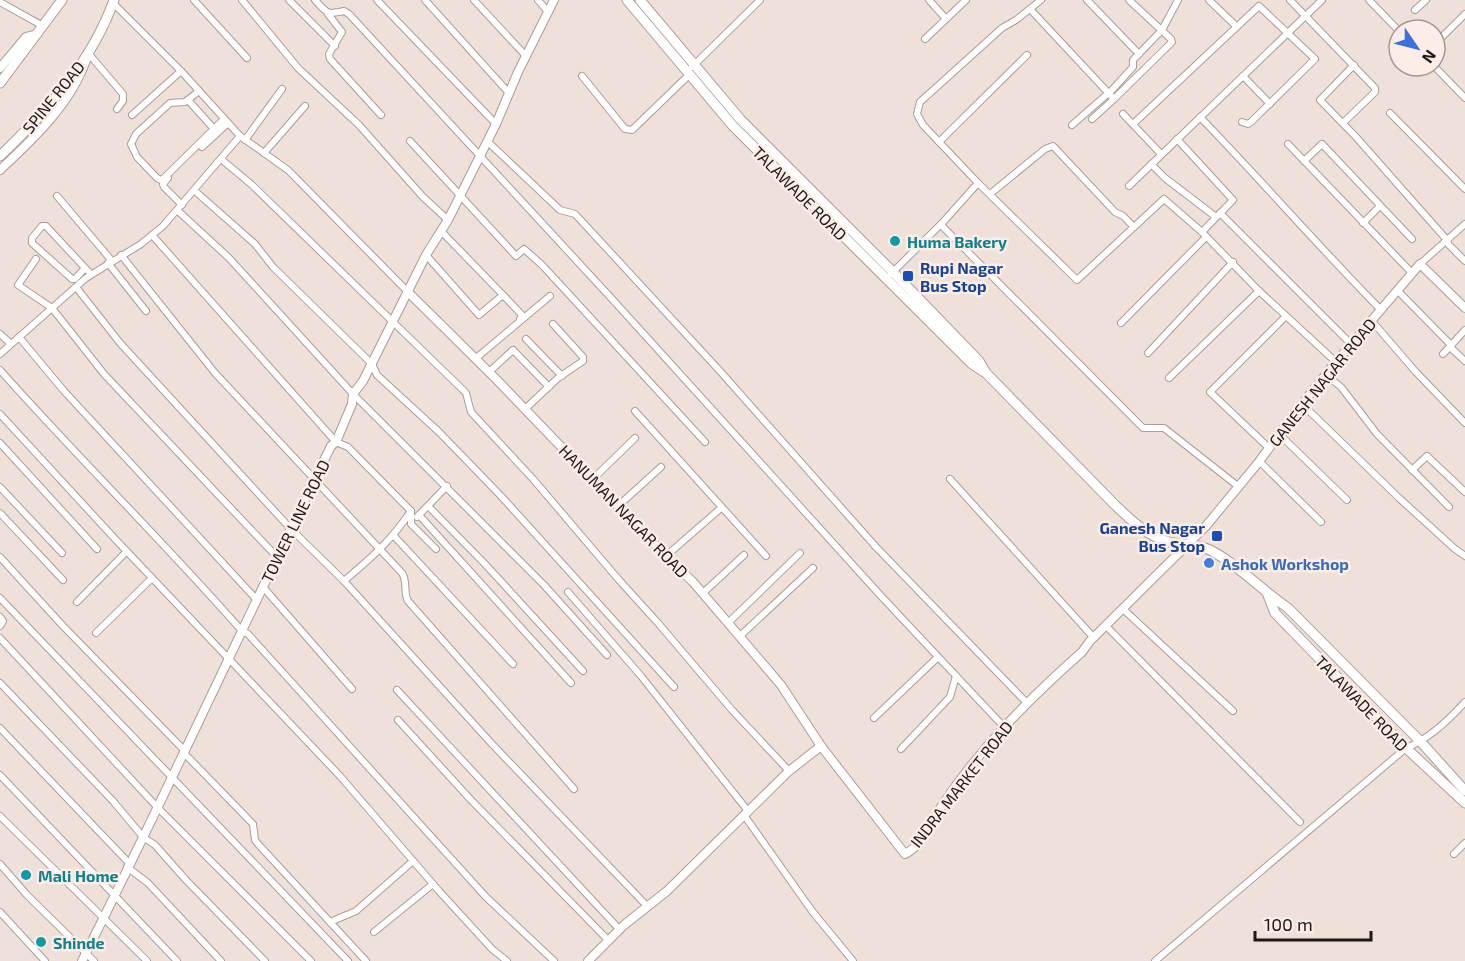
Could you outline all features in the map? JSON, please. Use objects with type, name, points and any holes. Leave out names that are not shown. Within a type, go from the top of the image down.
[{"type":"main road","points":[[0,83],[62,0]]},
{"type":"main road","name":"TALAWADE ROAD","points":[[627,0],[741,127],[890,275],[972,364],[986,373],[1137,526],[1152,536],[1207,549],[1229,562],[1268,595],[1288,608],[1465,791]]},
{"type":"main road","name":"TALAWADE ROAD","points":[[640,0],[690,70]]},
{"type":"main road","name":"SPINE ROAD","points":[[0,156],[50,105],[72,77],[88,53],[113,1]]},
{"type":"main road","name":"TALAWADE ROAD","points":[[1268,595],[1275,613],[1406,748],[1465,803]]},
{"type":"street","points":[[194,0],[247,58]]},
{"type":"street","points":[[242,0],[298,68],[359,125],[423,197],[448,220]]},
{"type":"street","points":[[289,0],[335,46]]},
{"type":"street","points":[[315,0],[342,32],[329,54],[330,59],[381,115]]},
{"type":"street","points":[[377,0],[496,124]]},
{"type":"street","points":[[425,0],[511,90]]},
{"type":"street","points":[[474,0],[526,56]]},
{"type":"street","points":[[538,0],[548,12]]},
{"type":"street","name":"TOWER LINE ROAD","points":[[84,957],[158,808],[276,556],[331,446],[336,442],[352,404],[353,394],[363,381],[426,255],[448,220],[554,0]]},
{"type":"street","points":[[582,76],[629,131],[636,127],[760,0]]},
{"type":"street","points":[[929,0],[946,19]]},
{"type":"street","points":[[925,39],[966,0]]},
{"type":"street","points":[[1041,0],[1002,28],[920,102],[917,114],[923,126],[1077,280],[1164,199],[1204,234],[1259,291],[1336,362]]},
{"type":"street","points":[[1087,0],[1138,54]]},
{"type":"street","points":[[1092,119],[1172,42],[1130,0]]},
{"type":"street","points":[[1072,125],[1108,94],[1133,67],[1133,60],[1162,30],[1178,0]]},
{"type":"street","points":[[1209,0],[1237,27]]},
{"type":"street","points":[[1290,0],[1376,90],[1343,123]]},
{"type":"street","points":[[1129,186],[1322,0]]},
{"type":"street","points":[[1369,0],[1387,19]]},
{"type":"street","points":[[1415,10],[1426,0]]},
{"type":"street","points":[[113,1],[243,138],[288,170],[408,292]]},
{"type":"street","points":[[0,2],[40,30],[26,37],[0,68]]},
{"type":"street","points":[[1133,124],[1260,6],[1315,59],[1248,124],[1242,122]]},
{"type":"street","points":[[1030,9],[1114,99]]},
{"type":"street","points":[[328,14],[344,11],[348,14],[1004,727]]},
{"type":"street","points":[[1447,32],[1465,14]]},
{"type":"street","points":[[88,53],[123,94],[123,101],[117,109]]},
{"type":"street","points":[[0,170],[29,142],[65,100],[80,77],[88,53]]},
{"type":"street","points":[[939,142],[1028,55]]},
{"type":"street","points":[[1354,65],[1320,100],[1465,261]]},
{"type":"street","points":[[132,115],[181,71]]},
{"type":"street","points":[[1243,76],[1270,104]]},
{"type":"street","points":[[1446,78],[1465,98]]},
{"type":"street","points":[[0,354],[91,274],[152,235],[243,138],[282,89]]},
{"type":"street","points":[[199,91],[188,100],[170,103],[136,134],[131,144],[137,157],[161,180],[214,129],[226,121]]},
{"type":"street","points":[[188,100],[214,129]]},
{"type":"street","points":[[264,153],[305,106]]},
{"type":"street","points":[[1390,113],[1465,189]]},
{"type":"street","points":[[1123,114],[1161,154]]},
{"type":"street","points":[[1200,117],[1323,251],[1381,310]]},
{"type":"street","points":[[226,121],[163,184],[164,187],[179,207],[229,258],[353,394],[544,585],[607,655]]},
{"type":"street","points":[[1121,323],[1233,200],[1177,139]]},
{"type":"street","points":[[410,141],[516,256],[524,249],[542,265],[705,442]]},
{"type":"street","points":[[487,141],[560,210],[575,214],[719,370],[883,555],[1027,703]]},
{"type":"street","points":[[1287,144],[1412,273]]},
{"type":"street","points":[[1304,161],[1322,144],[1412,239]]},
{"type":"street","points":[[990,194],[1046,149],[1053,146],[1115,212],[1123,216],[1134,227]]},
{"type":"street","points":[[221,159],[252,185],[466,393],[471,412],[533,479],[732,711],[789,771]]},
{"type":"street","points":[[1152,164],[1165,178],[1218,215],[1351,344]]},
{"type":"street","points":[[890,275],[941,225],[978,183]]},
{"type":"street","points":[[195,191],[255,244],[273,267],[372,364],[377,375],[439,432],[501,496],[674,687]]},
{"type":"street","points":[[57,196],[146,311]]},
{"type":"street","points":[[1363,222],[1380,206]]},
{"type":"street","name":"GANESH NAGAR ROAD","points":[[1185,545],[1206,526],[1302,404],[1397,290],[1420,264],[1465,224]]},
{"type":"street","points":[[941,225],[1143,428],[1164,428],[1239,486]]},
{"type":"street","points":[[85,268],[75,279],[72,279],[32,243],[32,238],[42,226],[46,226],[91,274]]},
{"type":"street","points":[[441,231],[522,315],[518,323]]},
{"type":"street","points":[[152,235],[336,442],[348,447],[411,511],[411,524],[436,549]]},
{"type":"street","points":[[122,255],[215,373],[405,578],[408,601],[574,789]]},
{"type":"street","points":[[426,255],[479,315],[503,295]]},
{"type":"street","points":[[36,259],[18,285],[52,308],[104,374],[276,556]]},
{"type":"street","points":[[1149,353],[1233,262]]},
{"type":"street","points":[[1420,264],[1465,308]]},
{"type":"street","points":[[76,287],[120,343],[290,528],[344,581],[492,744],[647,906]]},
{"type":"street","points":[[1397,290],[1465,361]]},
{"type":"street","points":[[1169,378],[1259,291]]},
{"type":"street","name":"HANUMAN NAGAR ROAD","points":[[408,292],[489,372],[703,593],[781,685],[821,746]]},
{"type":"street","points":[[476,359],[550,296]]},
{"type":"street","points":[[1269,448],[1210,392],[1286,316]]},
{"type":"street","points":[[1371,320],[1415,371],[1465,423]]},
{"type":"street","points":[[525,409],[584,359],[553,324]]},
{"type":"street","points":[[1443,354],[1465,330]]},
{"type":"street","points":[[0,334],[11,344]]},
{"type":"street","points":[[19,337],[64,391],[257,600]]},
{"type":"street","points":[[526,339],[562,376]]},
{"type":"street","points":[[489,372],[513,350],[549,387]]},
{"type":"street","points":[[0,370],[125,506],[184,564],[242,631],[248,634],[486,897],[554,961]]},
{"type":"street","points":[[1326,375],[1341,387],[1377,434],[1449,507]]},
{"type":"street","points":[[1302,404],[1399,498],[1465,556]]},
{"type":"street","points":[[635,411],[766,556]]},
{"type":"street","points":[[0,414],[126,552],[340,776],[433,884],[492,949],[507,961]]},
{"type":"street","points":[[1279,434],[1347,500]]},
{"type":"street","points":[[592,480],[635,438]]},
{"type":"street","points":[[0,443],[97,549]]},
{"type":"street","points":[[1412,470],[1427,456],[1465,492]]},
{"type":"street","points":[[1259,461],[1321,522]]},
{"type":"street","points":[[618,506],[661,468]]},
{"type":"street","points":[[950,479],[1094,638]]},
{"type":"street","points":[[411,524],[447,486]]},
{"type":"street","points":[[0,487],[62,553]]},
{"type":"street","points":[[428,506],[583,670]]},
{"type":"street","points":[[666,556],[721,508]]},
{"type":"street","points":[[344,581],[380,551],[394,536],[411,511]]},
{"type":"street","points":[[0,513],[63,580]]},
{"type":"street","points":[[419,515],[572,683]]},
{"type":"street","points":[[394,536],[513,664]]},
{"type":"street","name":"INDRA MARKET ROAD","points":[[821,746],[904,854],[910,852],[918,844],[944,802],[1004,727],[1082,652],[1185,545]]},
{"type":"street","points":[[77,602],[126,552]]},
{"type":"street","points":[[728,623],[800,552]]},
{"type":"street","points":[[703,593],[744,555]]},
{"type":"street","points":[[0,557],[63,627],[253,824],[255,840],[258,844],[366,961]]},
{"type":"street","points":[[740,636],[813,568]]},
{"type":"street","points":[[96,633],[152,578]]},
{"type":"street","points":[[263,587],[352,689]]},
{"type":"street","points":[[568,592],[641,676],[746,813],[794,886],[853,961]]},
{"type":"street","points":[[0,598],[348,961]]},
{"type":"street","points":[[1123,609],[1233,711]]},
{"type":"street","points":[[0,617],[3,621],[0,626]]},
{"type":"street","points":[[1106,626],[1300,822]]},
{"type":"street","points":[[0,638],[158,808],[311,961]]},
{"type":"street","points":[[874,718],[938,657]]},
{"type":"street","points":[[901,749],[950,697],[956,676]]},
{"type":"street","points":[[0,683],[143,837],[155,845],[265,961]]},
{"type":"street","points":[[397,690],[620,930]]},
{"type":"street","points":[[1155,961],[1406,748],[1420,742],[1450,718],[1465,702]]},
{"type":"street","points":[[398,720],[471,800],[609,941]]},
{"type":"street","points":[[0,728],[221,961]]},
{"type":"street","points":[[588,961],[647,906],[667,891],[789,771],[821,746]]},
{"type":"street","points":[[0,775],[177,961]]},
{"type":"street","points":[[0,816],[147,961]]},
{"type":"street","points":[[1454,854],[1465,843]]},
{"type":"street","points":[[330,922],[356,911],[413,861]]},
{"type":"street","points":[[0,864],[84,957],[94,961]]},
{"type":"street","points":[[374,932],[433,884]]},
{"type":"street","points":[[0,912],[45,961]]},
{"type":"place","name":"Huma Bakery","points":[[895,241]]},
{"type":"place","name":"Rupi Nagar Bus Stop","points":[[908,276]]},
{"type":"place","name":"Ganesh Nagar Bus Stop","points":[[1217,536]]},
{"type":"place","name":"Ashok Workshop","points":[[1209,563]]},
{"type":"place","name":"Mali Home","points":[[26,875]]},
{"type":"place","name":"Shinde","points":[[41,942]]}]
